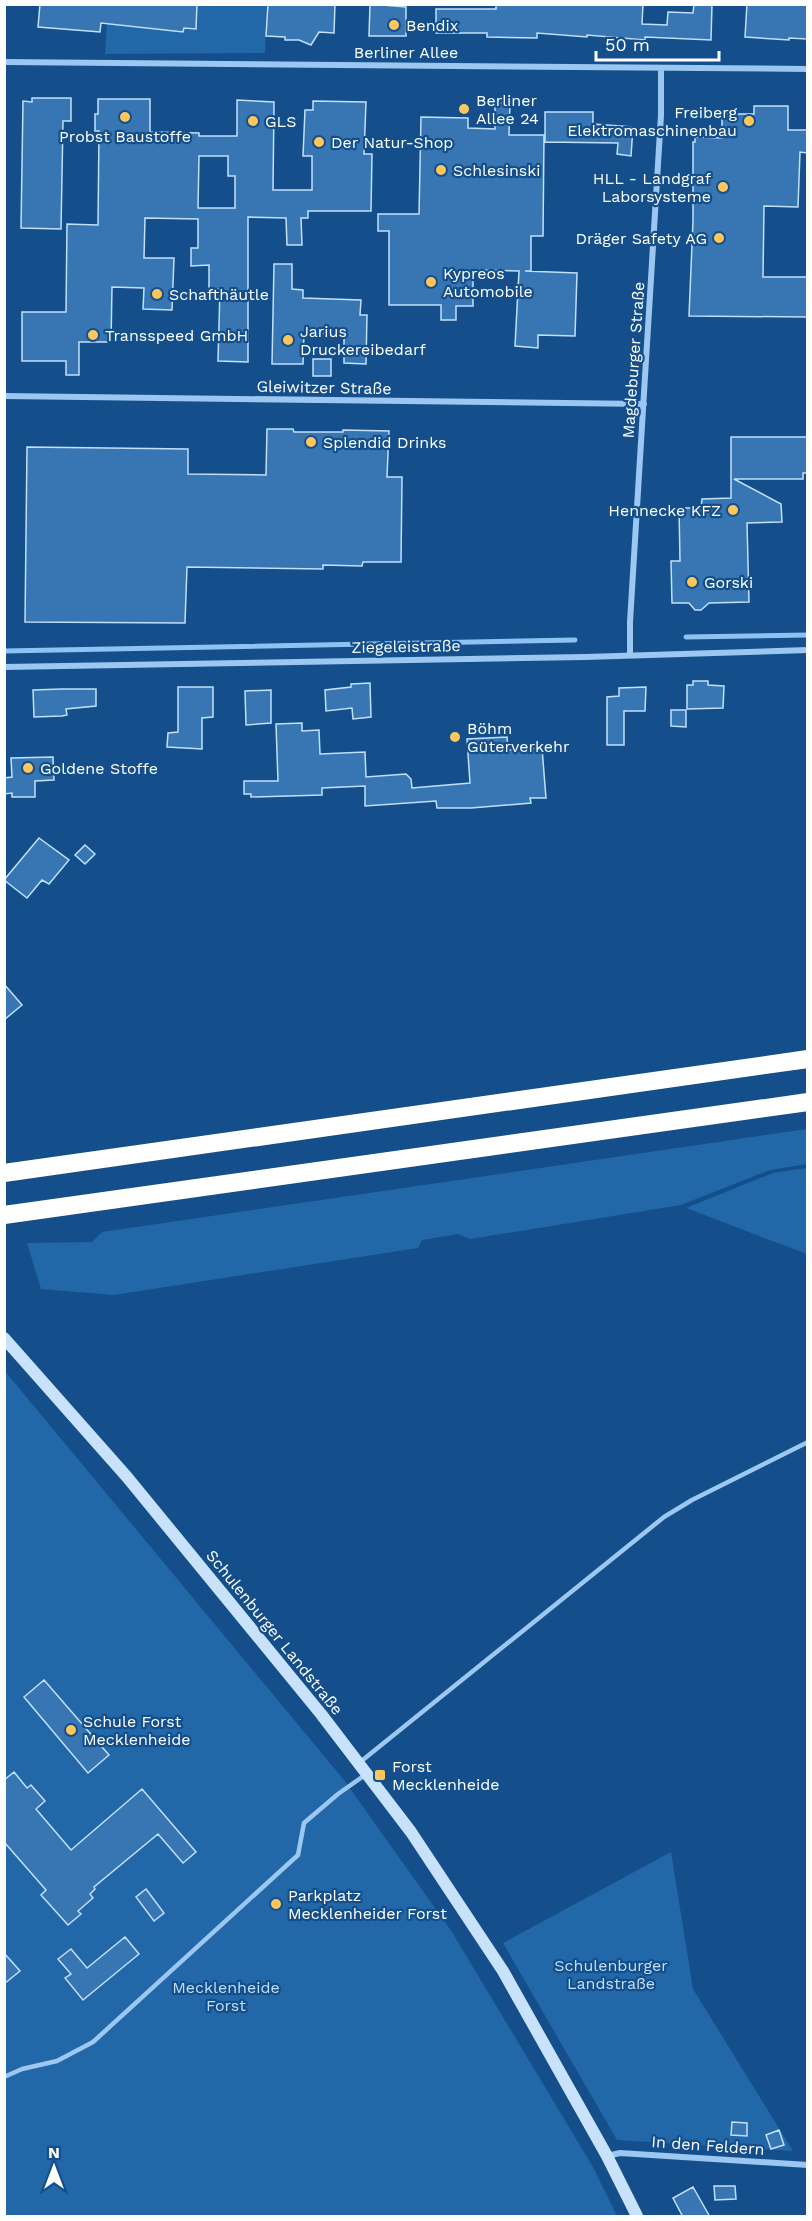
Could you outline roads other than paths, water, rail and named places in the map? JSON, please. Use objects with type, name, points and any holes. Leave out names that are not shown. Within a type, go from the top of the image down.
[{"type":"highway","points":[[4,1173],[807,1059]]},
{"type":"highway","points":[[4,1215],[807,1101]]},
{"type":"main road","name":"Schulenburger Landstraße","points":[[4,1338],[127,1477],[321,1714],[439,1873],[502,1971],[607,2156],[637,2217]]},
{"type":"street","name":"Berliner Allee","points":[[4,62],[807,69]]},
{"type":"street","name":"Magdeburger Straße","points":[[630,654],[630,622],[661,126],[661,68]]},
{"type":"street","name":"Gleiwitzer Straße","points":[[4,396],[644,404]]},
{"type":"street","name":"Ziegeleistraße","points":[[4,667],[573,657],[807,650]]},
{"type":"street","name":"In den Feldern","points":[[607,2156],[620,2153],[807,2165]]},
{"type":"lane","points":[[358,1763],[664,1517],[692,1500],[807,1442]]},
{"type":"lane","points":[[4,2077],[22,2069],[57,2061],[93,2042],[298,1855],[304,1823],[338,1794],[367,1774]]},
{"type":"waterway","points":[[686,637],[808,635]]},
{"type":"waterway","points":[[4,651],[575,640]]},
{"type":"place","name":"Bendix","points":[[394,25]]},
{"type":"place","name":"Berliner Allee 24","points":[[464,109]]},
{"type":"place","name":"Probst Baustoffe","points":[[125,117]]},
{"type":"place","name":"GLS","points":[[253,121]]},
{"type":"place","name":"Freiberg Elektromaschinenbau","points":[[749,121]]},
{"type":"place","name":"Der Natur-Shop","points":[[319,142]]},
{"type":"place","name":"Schlesinski","points":[[441,170]]},
{"type":"place","name":"HLL - Landgraf Laborsysteme","points":[[723,187]]},
{"type":"place","name":"Dräger Safety AG","points":[[719,238]]},
{"type":"place","name":"Kypreos Automobile","points":[[431,282]]},
{"type":"place","name":"Schafthäutle","points":[[157,294]]},
{"type":"place","name":"Transspeed GmbH","points":[[93,335]]},
{"type":"place","name":"Jarius Druckereibedarf","points":[[288,340]]},
{"type":"place","name":"Splendid Drinks","points":[[311,442]]},
{"type":"place","name":"Hennecke KFZ","points":[[733,510]]},
{"type":"place","name":"Gorski","points":[[692,582]]},
{"type":"place","name":"Böhm Güterverkehr","points":[[455,737]]},
{"type":"place","name":"Goldene Stoffe","points":[[28,768]]},
{"type":"place","name":"Schule Forst Mecklenheide","points":[[71,1730]]},
{"type":"place","name":"Forst Mecklenheide","points":[[380,1775]]},
{"type":"place","name":"Parkplatz Mecklenheider Forst","points":[[276,1904]]},
{"type":"park label","name":"Mecklenheide Forst","points":[[226,1996]]}]
